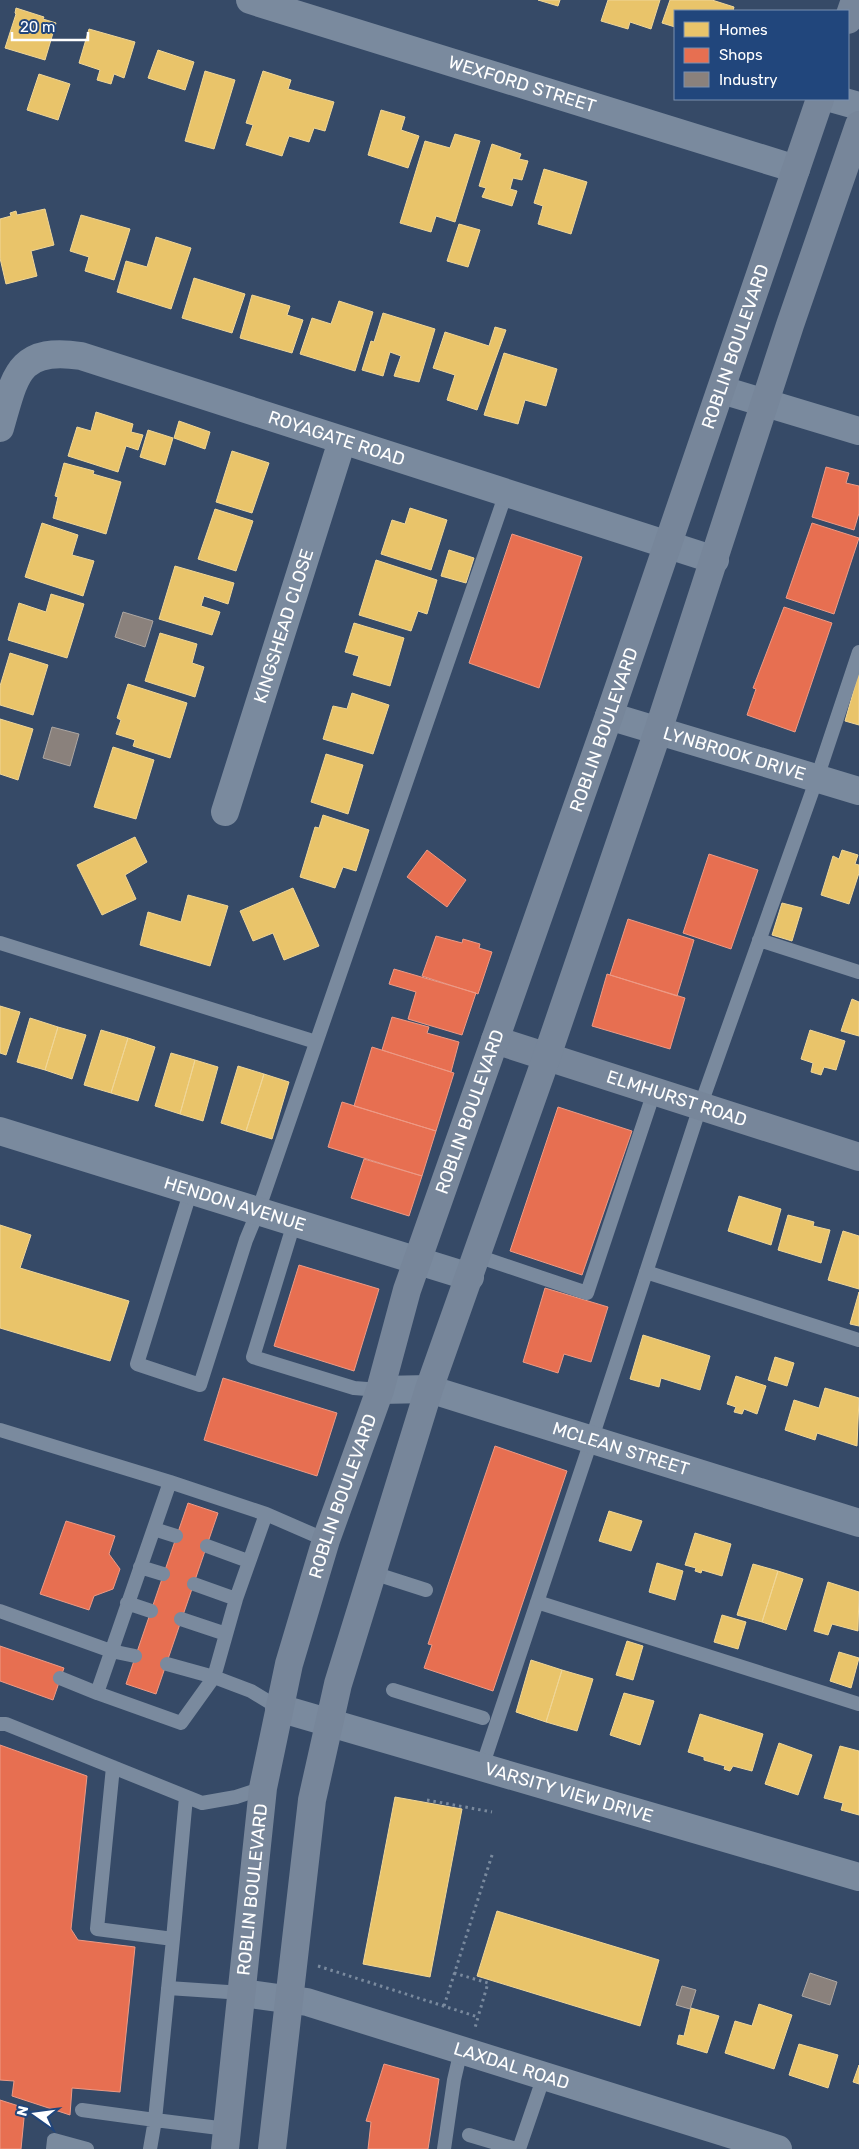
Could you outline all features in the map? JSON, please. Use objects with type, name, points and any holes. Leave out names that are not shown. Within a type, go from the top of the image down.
[{"type":"main road","points":[[849,17],[855,0]]},
{"type":"main road","name":"ROBLIN BOULEVARD","points":[[226,2139],[243,1993],[263,1788],[289,1664],[326,1540],[380,1390],[417,1261],[610,716],[820,100]]},
{"type":"main road","points":[[272,2149],[312,1800],[338,1684],[429,1389],[474,1267],[658,731],[765,403],[859,125]]},
{"type":"main road","name":"ELMHURST ROAD","points":[[495,1040],[859,1157]]},
{"type":"street","name":"WEXFORD STREET","points":[[250,0],[796,169]]},
{"type":"street","points":[[838,100],[859,106]]},
{"type":"street","name":"ROYAGATE ROAD","points":[[0,428],[11,392],[24,366],[39,356],[59,353],[81,356],[715,560]]},
{"type":"street","points":[[722,390],[859,431]]},
{"type":"street","name":"KINGSHEAD CLOSE","points":[[224,812],[342,441]]},
{"type":"street","name":"LYNBROOK DRIVE","points":[[610,716],[859,791]]},
{"type":"street","name":"HENDON AVENUE","points":[[0,1131],[417,1261],[474,1267]]},
{"type":"street","name":"MCLEAN STREET","points":[[380,1390],[429,1389],[859,1523]]},
{"type":"street","name":"VARSITY VIEW DRIVE","points":[[279,1708],[859,1877]]},
{"type":"street","name":"LAXDAL ROAD","points":[[243,1993],[307,2002],[778,2149]]},
{"type":"lane","points":[[191,1190],[137,1364],[200,1385],[246,1240],[258,1211],[506,493]]},
{"type":"lane","points":[[482,1767],[700,1107],[818,778],[859,652]]},
{"type":"lane","points":[[760,940],[859,972]]},
{"type":"lane","points":[[0,943],[316,1042]]},
{"type":"lane","points":[[474,1267],[587,1293],[654,1092]]},
{"type":"lane","points":[[294,1223],[253,1356],[354,1388],[380,1390]]},
{"type":"lane","points":[[646,1272],[859,1340]]},
{"type":"lane","points":[[0,1430],[170,1482],[266,1514],[326,1540]]},
{"type":"lane","points":[[97,1693],[170,1482]]},
{"type":"lane","points":[[60,1678],[181,1723],[214,1677],[248,1561],[266,1514]]},
{"type":"lane","points":[[154,1529],[176,1536]]},
{"type":"lane","points":[[207,1546],[248,1561]]},
{"type":"lane","points":[[140,1567],[163,1574]]},
{"type":"lane","points":[[373,1572],[426,1590]]},
{"type":"lane","points":[[194,1584],[236,1599]]},
{"type":"lane","points":[[537,1602],[859,1704]]},
{"type":"lane","points":[[127,1603],[151,1611]]},
{"type":"lane","points":[[0,1611],[111,1651],[135,1656]]},
{"type":"lane","points":[[181,1619],[226,1634]]},
{"type":"lane","points":[[167,1664],[214,1677],[251,1692],[279,1708]]},
{"type":"lane","points":[[393,1690],[483,1718]]},
{"type":"lane","points":[[0,1724],[6,1724],[202,1803],[236,1797],[263,1788]]},
{"type":"lane","points":[[113,1767],[97,1929],[173,1939]]},
{"type":"lane","points":[[150,2149],[155,2120],[186,1797]]},
{"type":"lane","points":[[168,1988],[243,1993]]},
{"type":"lane","points":[[444,2149],[454,2080],[464,2051]]},
{"type":"lane","points":[[469,2135],[518,2149],[544,2076]]},
{"type":"lane","points":[[82,2110],[155,2120],[226,2139]]},
{"type":"lane","points":[[53,2149],[54,2140],[86,2149]]},
{"type":"path","points":[[428,1800],[492,1812]]},
{"type":"path","points":[[444,2006],[493,1852]]},
{"type":"path","points":[[310,1964],[478,2016]]},
{"type":"path","points":[[454,1973],[488,1984],[464,2051]]},
{"type":"building: Homes","points":[[538,0],[560,0],[558,6]]},
{"type":"building: Homes","points":[[608,0],[660,0],[651,29],[630,22],[628,29],[601,21]]},
{"type":"building: Homes","points":[[670,0],[712,0],[734,7],[733,10],[674,10],[674,27],[662,23]]},
{"type":"building: Homes","points":[[16,8],[56,23],[45,60],[5,48],[16,14]]},
{"type":"building: Homes","points":[[89,29],[135,42],[124,78],[114,74],[111,84],[97,80],[100,70],[79,63]]},
{"type":"building: Homes","points":[[158,50],[194,62],[185,90],[148,78]]},
{"type":"building: Homes","points":[[205,71],[235,80],[214,149],[185,141]]},
{"type":"building: Homes","points":[[263,71],[291,80],[288,89],[334,102],[325,131],[314,128],[309,142],[289,136],[282,156],[246,145],[253,125],[246,123]]},
{"type":"building: Homes","points":[[39,74],[70,84],[58,120],[27,110]]},
{"type":"building: Homes","points":[[381,110],[405,117],[401,130],[419,136],[408,168],[368,155]]},
{"type":"building: Homes","points":[[455,134],[480,141],[455,222],[436,216],[431,232],[400,223],[425,141],[450,148]]},
{"type":"building: Homes","points":[[492,144],[521,154],[519,159],[528,161],[522,180],[513,178],[510,189],[517,191],[512,206],[482,197],[486,188],[479,186]]},
{"type":"building: Homes","points":[[544,169],[587,182],[571,234],[538,224],[543,206],[534,203]]},
{"type":"building: Homes","points":[[45,209],[54,245],[31,251],[37,276],[6,284],[0,258],[0,219],[11,216],[10,213],[16,211],[17,215]]},
{"type":"building: Homes","points":[[81,215],[130,229],[114,280],[85,271],[89,257],[70,251]]},
{"type":"building: Homes","points":[[459,224],[480,230],[468,267],[447,261]]},
{"type":"building: Homes","points":[[156,237],[191,248],[171,309],[117,292],[126,261],[147,267]]},
{"type":"building: Homes","points":[[194,278],[245,294],[232,333],[182,318]]},
{"type":"building: Homes","points":[[252,295],[290,306],[287,315],[303,320],[292,353],[240,338]]},
{"type":"building: Homes","points":[[339,301],[373,312],[355,371],[300,354],[312,318],[331,324]]},
{"type":"building: Homes","points":[[383,313],[435,329],[419,382],[394,376],[401,356],[390,352],[383,376],[362,370],[371,341],[374,342]]},
{"type":"building: Homes","points":[[495,327],[506,330],[477,410],[447,400],[455,375],[433,368],[445,332],[489,346]]},
{"type":"building: Homes","points":[[504,353],[557,369],[546,406],[525,400],[518,424],[484,415]]},
{"type":"building: Homes","points":[[96,412],[133,424],[131,432],[143,435],[138,450],[126,446],[118,472],[68,456],[77,427],[91,431]]},
{"type":"building: Homes","points":[[179,421],[210,432],[205,449],[174,438]]},
{"type":"building: Homes","points":[[148,430],[173,438],[165,465],[140,457]]},
{"type":"building: Homes","points":[[232,451],[269,463],[252,513],[216,502]]},
{"type":"building: Homes","points":[[64,463],[94,471],[93,474],[121,482],[106,534],[53,518],[58,497],[55,496]]},
{"type":"building: Homes","points":[[410,508],[447,520],[431,570],[381,554],[392,520],[405,524]]},
{"type":"building: Homes","points":[[215,509],[253,521],[236,571],[198,559]]},
{"type":"building: Homes","points":[[42,523],[78,535],[72,555],[94,561],[83,596],[25,577]]},
{"type":"building: Homes","points":[[449,550],[474,558],[466,583],[441,576]]},
{"type":"building: Homes","points":[[376,560],[437,580],[427,614],[418,611],[411,631],[359,615]]},
{"type":"building: Homes","points":[[175,566],[234,583],[228,604],[204,596],[201,606],[220,612],[212,635],[159,619]]},
{"type":"building: Homes","points":[[51,594],[84,604],[67,658],[8,640],[19,603],[46,612]]},
{"type":"building: Homes","points":[[354,623],[404,638],[390,686],[353,675],[359,656],[345,652]]},
{"type":"building: Homes","points":[[160,633],[197,644],[192,663],[204,667],[195,697],[145,681]]},
{"type":"building: Homes","points":[[10,653],[48,665],[33,715],[0,705],[0,686]]},
{"type":"building: Homes","points":[[859,672],[859,725],[845,721]]},
{"type":"building: Homes","points":[[128,684],[187,703],[170,758],[133,746],[135,740],[116,734],[121,720],[117,718]]},
{"type":"building: Homes","points":[[352,693],[389,705],[373,754],[323,739],[333,706],[347,709]]},
{"type":"building: Homes","points":[[0,719],[33,729],[18,780],[0,774]]},
{"type":"building: Homes","points":[[113,747],[154,760],[136,819],[94,807]]},
{"type":"building: Homes","points":[[326,754],[363,765],[348,814],[311,802]]},
{"type":"building: Homes","points":[[323,815],[369,830],[356,871],[343,867],[335,888],[300,877],[315,827],[319,828]]},
{"type":"building: Homes","points":[[135,837],[147,862],[125,875],[136,899],[102,915],[77,865]]},
{"type":"building: Homes","points":[[842,850],[858,855],[855,864],[859,865],[859,873],[849,904],[821,895],[833,856],[839,859]]},
{"type":"building: Homes","points":[[293,888],[319,946],[284,960],[273,933],[253,941],[240,911]]},
{"type":"building: Homes","points":[[188,895],[228,906],[210,966],[140,945],[148,912],[181,922]]},
{"type":"building: Homes","points":[[782,903],[802,908],[792,941],[772,935]]},
{"type":"building: Homes","points":[[852,999],[859,1002],[859,1036],[841,1031]]},
{"type":"building: Homes","points":[[0,1006],[20,1012],[6,1055],[0,1053]]},
{"type":"building: Homes","points":[[30,1018],[58,1027],[45,1070],[17,1062]]},
{"type":"building: Homes","points":[[58,1027],[86,1035],[72,1079],[45,1070]]},
{"type":"building: Homes","points":[[101,1030],[128,1038],[111,1093],[84,1085]]},
{"type":"building: Homes","points":[[810,1030],[845,1041],[836,1070],[824,1067],[821,1075],[811,1072],[813,1063],[801,1059]]},
{"type":"building: Homes","points":[[128,1038],[155,1047],[138,1101],[111,1093]]},
{"type":"building: Homes","points":[[171,1053],[195,1060],[180,1114],[155,1106]]},
{"type":"building: Homes","points":[[195,1060],[218,1067],[203,1121],[180,1114]]},
{"type":"building: Homes","points":[[238,1066],[264,1074],[246,1131],[221,1123]]},
{"type":"building: Homes","points":[[264,1074],[289,1082],[272,1139],[246,1131]]},
{"type":"building: Homes","points":[[739,1196],[781,1209],[771,1245],[728,1231]]},
{"type":"building: Homes","points":[[788,1215],[814,1222],[813,1226],[830,1230],[821,1263],[778,1250]]},
{"type":"building: Homes","points":[[0,1225],[31,1235],[20,1268],[129,1301],[110,1361],[0,1328]]},
{"type":"building: Homes","points":[[843,1231],[859,1236],[859,1289],[828,1280]]},
{"type":"building: Homes","points":[[859,1292],[859,1326],[850,1324]]},
{"type":"building: Homes","points":[[643,1335],[710,1356],[700,1390],[661,1378],[659,1387],[630,1379]]},
{"type":"building: Homes","points":[[775,1357],[794,1363],[787,1386],[768,1380]]},
{"type":"building: Homes","points":[[736,1376],[766,1386],[757,1414],[744,1409],[742,1414],[734,1412],[736,1407],[727,1404]]},
{"type":"building: Homes","points":[[825,1388],[859,1398],[857,1446],[817,1433],[815,1440],[785,1430],[794,1400],[819,1408]]},
{"type":"building: Homes","points":[[609,1511],[642,1521],[631,1551],[599,1541]]},
{"type":"building: Homes","points":[[695,1533],[731,1544],[722,1576],[702,1570],[701,1573],[695,1571],[696,1568],[685,1565]]},
{"type":"building: Homes","points":[[657,1563],[683,1571],[675,1600],[649,1592]]},
{"type":"building: Homes","points":[[753,1564],[778,1571],[762,1622],[737,1615]]},
{"type":"building: Homes","points":[[778,1571],[803,1579],[786,1630],[762,1622]]},
{"type":"building: Homes","points":[[828,1582],[859,1592],[858,1631],[832,1624],[828,1635],[814,1631]]},
{"type":"building: Homes","points":[[722,1615],[746,1622],[738,1649],[714,1642]]},
{"type":"building: Homes","points":[[627,1641],[643,1646],[633,1680],[616,1675]]},
{"type":"building: Homes","points":[[839,1652],[859,1658],[851,1688],[830,1681]]},
{"type":"building: Homes","points":[[531,1660],[562,1670],[546,1722],[516,1712]]},
{"type":"building: Homes","points":[[562,1670],[593,1679],[577,1731],[546,1722]]},
{"type":"building: Homes","points":[[624,1693],[654,1701],[640,1745],[610,1735]]},
{"type":"building: Homes","points":[[700,1714],[763,1734],[752,1771],[733,1766],[730,1771],[724,1769],[725,1766],[704,1760],[704,1757],[688,1752]]},
{"type":"building: Homes","points":[[779,1743],[812,1755],[798,1795],[765,1784]]},
{"type":"building: Homes","points":[[840,1746],[859,1751],[859,1815],[841,1810],[843,1803],[824,1798]]},
{"type":"building: Homes","points":[[395,1797],[462,1809],[430,1977],[363,1964]]},
{"type":"building: Homes","points":[[497,1911],[659,1960],[640,2026],[477,1976]]},
{"type":"building: Homes","points":[[759,2004],[792,2015],[774,2069],[725,2053],[735,2021],[752,2026]]},
{"type":"building: Homes","points":[[691,2008],[719,2016],[707,2053],[677,2044],[679,2035],[684,2036]]},
{"type":"building: Homes","points":[[799,2044],[838,2055],[828,2088],[789,2075]]},
{"type":"building: Homes","points":[[859,2065],[859,2084],[853,2082]]},
{"type":"building: Shops","points":[[826,467],[849,473],[846,483],[859,486],[859,513],[854,530],[812,517]]},
{"type":"building: Shops","points":[[812,523],[859,538],[834,614],[786,598]]},
{"type":"building: Shops","points":[[512,534],[582,557],[539,688],[469,663]]},
{"type":"building: Shops","points":[[784,607],[832,623],[795,732],[747,715],[756,689],[753,688]]},
{"type":"building: Shops","points":[[427,850],[466,880],[447,907],[407,877]]},
{"type":"building: Shops","points":[[709,854],[758,870],[731,949],[683,933]]},
{"type":"building: Shops","points":[[628,919],[694,940],[677,996],[610,975]]},
{"type":"building: Shops","points":[[436,936],[462,943],[463,939],[480,944],[479,948],[492,952],[478,994],[422,976]]},
{"type":"building: Shops","points":[[394,969],[476,993],[462,1035],[408,1019],[416,992],[389,984]]},
{"type":"building: Shops","points":[[607,974],[685,998],[670,1049],[592,1026]]},
{"type":"building: Shops","points":[[392,1017],[429,1027],[427,1033],[459,1042],[451,1072],[382,1050]]},
{"type":"building: Shops","points":[[372,1047],[454,1073],[436,1131],[354,1106]]},
{"type":"building: Shops","points":[[342,1102],[436,1131],[422,1176],[328,1147]]},
{"type":"building: Shops","points":[[558,1107],[632,1131],[582,1275],[510,1251]]},
{"type":"building: Shops","points":[[364,1159],[422,1176],[409,1216],[351,1198]]},
{"type":"building: Shops","points":[[299,1265],[379,1289],[354,1371],[274,1346]]},
{"type":"building: Shops","points":[[545,1288],[608,1307],[591,1362],[564,1354],[558,1373],[523,1362]]},
{"type":"building: Shops","points":[[223,1378],[337,1413],[317,1476],[204,1440]]},
{"type":"building: Shops","points":[[495,1446],[567,1471],[493,1691],[424,1668],[432,1645],[428,1644]]},
{"type":"building: Shops","points":[[188,1503],[218,1513],[156,1694],[126,1684]]},
{"type":"building: Shops","points":[[66,1521],[115,1536],[109,1554],[120,1569],[113,1589],[94,1596],[89,1610],[40,1594]]},
{"type":"building: Shops","points":[[0,1646],[64,1668],[53,1700],[0,1681]]},
{"type":"building: Shops","points":[[0,1745],[87,1776],[71,1929],[78,1940],[135,1947],[120,2092],[72,2088],[70,2115],[12,2096],[14,2081],[0,2080]]},
{"type":"building: Shops","points":[[384,2064],[439,2079],[428,2149],[368,2149],[371,2122],[366,2121]]},
{"type":"building: Shops","points":[[0,2100],[25,2108],[21,2149],[0,2149]]},
{"type":"building: Industry","points":[[123,612],[153,621],[145,647],[115,637]]},
{"type":"building: Industry","points":[[52,727],[79,734],[70,766],[43,758]]},
{"type":"building: Industry","points":[[810,1973],[837,1982],[830,2005],[802,1996]]},
{"type":"building: Industry","points":[[682,1986],[696,1990],[690,2009],[676,2005]]}]
